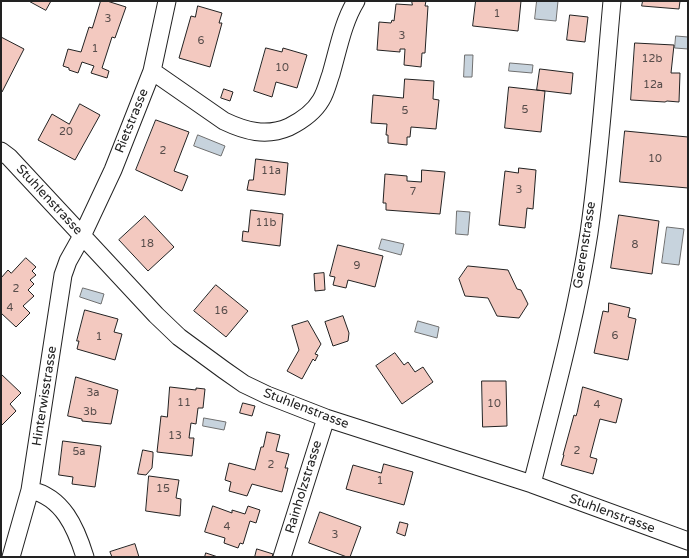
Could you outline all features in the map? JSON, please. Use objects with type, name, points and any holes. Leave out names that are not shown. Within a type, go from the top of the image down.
[{"type":"street","name":"Rietstrasse","points":[[82,236],[113,170],[152,71],[167,1]]},
{"type":"street","points":[[152,71],[224,121],[234,126],[256,132],[270,132],[285,128],[304,118],[321,100],[326,89],[343,32],[352,7],[356,1]]},
{"type":"street","name":"Geerenstrasse","points":[[532,484],[570,334],[589,234],[612,1]]},
{"type":"street","name":"Stuhlenstrasse","points":[[1,151],[179,337],[244,384],[267,396],[326,418],[532,484],[679,539],[688,541]]},
{"type":"street","name":"Hinterwisstrasse","points":[[10,557],[30,490],[63,276],[68,261],[82,236]]},
{"type":"street","name":"Rainholzstrasse","points":[[282,557],[326,418]]},
{"type":"street","points":[[30,490],[40,492],[48,496],[72,522],[77,531],[85,557]]},
{"type":"shaded area","points":[[537,1],[558,1],[556,21],[535,19]]},
{"type":"shaded area","points":[[676,36],[688,37],[688,49],[675,48]]},
{"type":"shaded area","points":[[465,55],[473,55],[472,77],[464,77]]},
{"type":"shaded area","points":[[510,63],[533,65],[532,73],[509,71]]},
{"type":"shaded area","points":[[198,135],[225,146],[221,156],[194,146]]},
{"type":"shaded area","points":[[457,211],[470,212],[468,235],[456,234]]},
{"type":"shaded area","points":[[667,227],[684,229],[679,265],[662,263]]},
{"type":"shaded area","points":[[382,239],[404,244],[401,255],[379,249]]},
{"type":"shaded area","points":[[83,288],[104,294],[101,304],[80,297]]},
{"type":"shaded area","points":[[418,321],[439,327],[437,338],[415,332]]},
{"type":"shaded area","points":[[204,418],[226,422],[224,430],[203,426]]},
{"type":"building","points":[[29,1],[51,1],[46,10]]},
{"type":"building","points":[[101,1],[107,1],[126,7],[115,38],[112,37],[102,68],[109,71],[107,78],[91,73],[94,66],[82,62],[78,73],[63,66],[68,49],[81,52],[89,27],[92,28]]},
{"type":"building","points":[[412,1],[426,1],[425,6],[428,6],[425,53],[422,53],[421,67],[404,65],[405,49],[400,49],[400,52],[377,50],[379,22],[391,23],[392,20],[394,21],[396,4],[412,5]]},
{"type":"building","points":[[476,1],[521,1],[518,31],[473,26]]},
{"type":"building","points":[[643,1],[680,1],[679,9],[642,6]]},
{"type":"building","points":[[198,6],[222,13],[219,23],[222,23],[210,67],[179,58],[191,16],[195,17]]},
{"type":"building","points":[[570,15],[588,17],[585,42],[567,40]]},
{"type":"building","points":[[1,37],[24,49],[2,92],[1,91]]},
{"type":"building","points":[[635,43],[674,45],[671,73],[680,73],[679,102],[631,100]]},
{"type":"building","points":[[266,48],[282,52],[283,48],[307,55],[297,88],[276,82],[272,97],[254,91]]},
{"type":"building","points":[[540,69],[573,73],[571,94],[537,90]]},
{"type":"building","points":[[405,79],[434,81],[433,99],[439,100],[436,129],[411,127],[410,137],[407,137],[407,145],[388,143],[388,135],[386,135],[387,124],[371,123],[373,95],[403,98]]},
{"type":"building","points":[[509,87],[545,91],[541,132],[505,128]]},
{"type":"building","points":[[224,89],[233,92],[230,101],[221,98]]},
{"type":"building","points":[[80,104],[100,115],[75,160],[38,140],[52,114],[69,124]]},
{"type":"building","points":[[156,120],[189,132],[174,171],[188,176],[182,191],[136,170]]},
{"type":"building","points":[[625,131],[688,137],[688,188],[620,182]]},
{"type":"building","points":[[256,159],[288,163],[285,195],[247,190],[249,180],[253,180]]},
{"type":"building","points":[[519,168],[536,170],[533,209],[527,208],[525,228],[499,225],[505,171],[518,173]]},
{"type":"building","points":[[422,170],[445,172],[440,214],[386,210],[386,203],[383,203],[385,174],[407,176],[407,181],[421,182]]},
{"type":"building","points":[[251,210],[283,214],[280,246],[242,241],[243,231],[248,232]]},
{"type":"building","points":[[619,215],[659,221],[652,274],[611,268]]},
{"type":"building","points":[[145,216],[174,247],[148,271],[119,240]]},
{"type":"building","points":[[338,245],[383,256],[375,287],[348,280],[346,288],[333,285],[335,277],[330,276]]},
{"type":"building","points":[[26,258],[36,267],[32,271],[36,275],[30,280],[34,284],[28,290],[34,296],[23,306],[30,313],[16,327],[1,313],[1,278],[8,270],[11,273]]},
{"type":"building","points":[[468,266],[508,270],[517,289],[521,290],[528,304],[519,318],[497,316],[488,298],[465,296],[459,279]]},
{"type":"building","points":[[324,273],[325,290],[315,291],[314,274]]},
{"type":"building","points":[[216,285],[248,311],[226,337],[194,311]]},
{"type":"building","points":[[609,303],[630,308],[628,317],[636,319],[628,360],[594,353],[603,311],[608,312]]},
{"type":"building","points":[[85,310],[118,319],[114,332],[122,334],[115,360],[77,349],[79,341],[77,341]]},
{"type":"building","points":[[343,316],[349,333],[348,341],[333,346],[325,322]]},
{"type":"building","points":[[308,321],[321,344],[315,354],[318,355],[315,361],[313,359],[302,379],[287,371],[299,350],[292,326]]},
{"type":"building","points":[[395,353],[404,365],[408,362],[415,372],[423,367],[433,382],[402,404],[376,366]]},
{"type":"building","points":[[1,374],[21,393],[10,404],[16,411],[2,425],[1,424]]},
{"type":"building","points":[[76,377],[118,390],[111,424],[82,421],[82,419],[68,416]]},
{"type":"building","points":[[482,381],[506,381],[507,426],[483,427]]},
{"type":"building","points":[[170,387],[196,390],[196,388],[205,389],[203,408],[198,408],[196,424],[191,423],[189,438],[194,438],[192,456],[157,452],[161,416],[167,417]]},
{"type":"building","points":[[583,387],[622,399],[616,423],[600,419],[590,457],[597,459],[593,474],[561,465],[574,415],[576,416],[577,413]]},
{"type":"building","points":[[243,403],[255,406],[252,416],[240,413]]},
{"type":"building","points":[[267,432],[280,435],[276,451],[289,454],[285,468],[288,468],[282,492],[252,484],[247,496],[229,491],[231,482],[225,480],[229,463],[255,470],[261,447],[263,447]]},
{"type":"building","points":[[63,441],[101,446],[95,487],[72,484],[73,477],[59,475]]},
{"type":"building","points":[[143,450],[153,452],[152,468],[146,475],[138,474]]},
{"type":"building","points":[[384,464],[413,472],[404,505],[346,489],[353,465],[381,473]]},
{"type":"building","points":[[149,476],[179,480],[176,498],[181,499],[180,516],[146,511]]},
{"type":"building","points":[[213,506],[232,513],[232,510],[245,514],[248,506],[260,510],[256,523],[250,521],[243,544],[240,543],[238,548],[224,543],[225,538],[205,532]]},
{"type":"building","points":[[320,512],[361,527],[350,557],[309,543]]},
{"type":"building","points":[[400,522],[408,524],[405,536],[397,533]]},
{"type":"building","points":[[135,544],[139,557],[112,557],[110,552]]},
{"type":"building","points":[[257,549],[273,554],[272,557],[255,557]]},
{"type":"building","points":[[206,553],[218,557],[205,557]]}]
